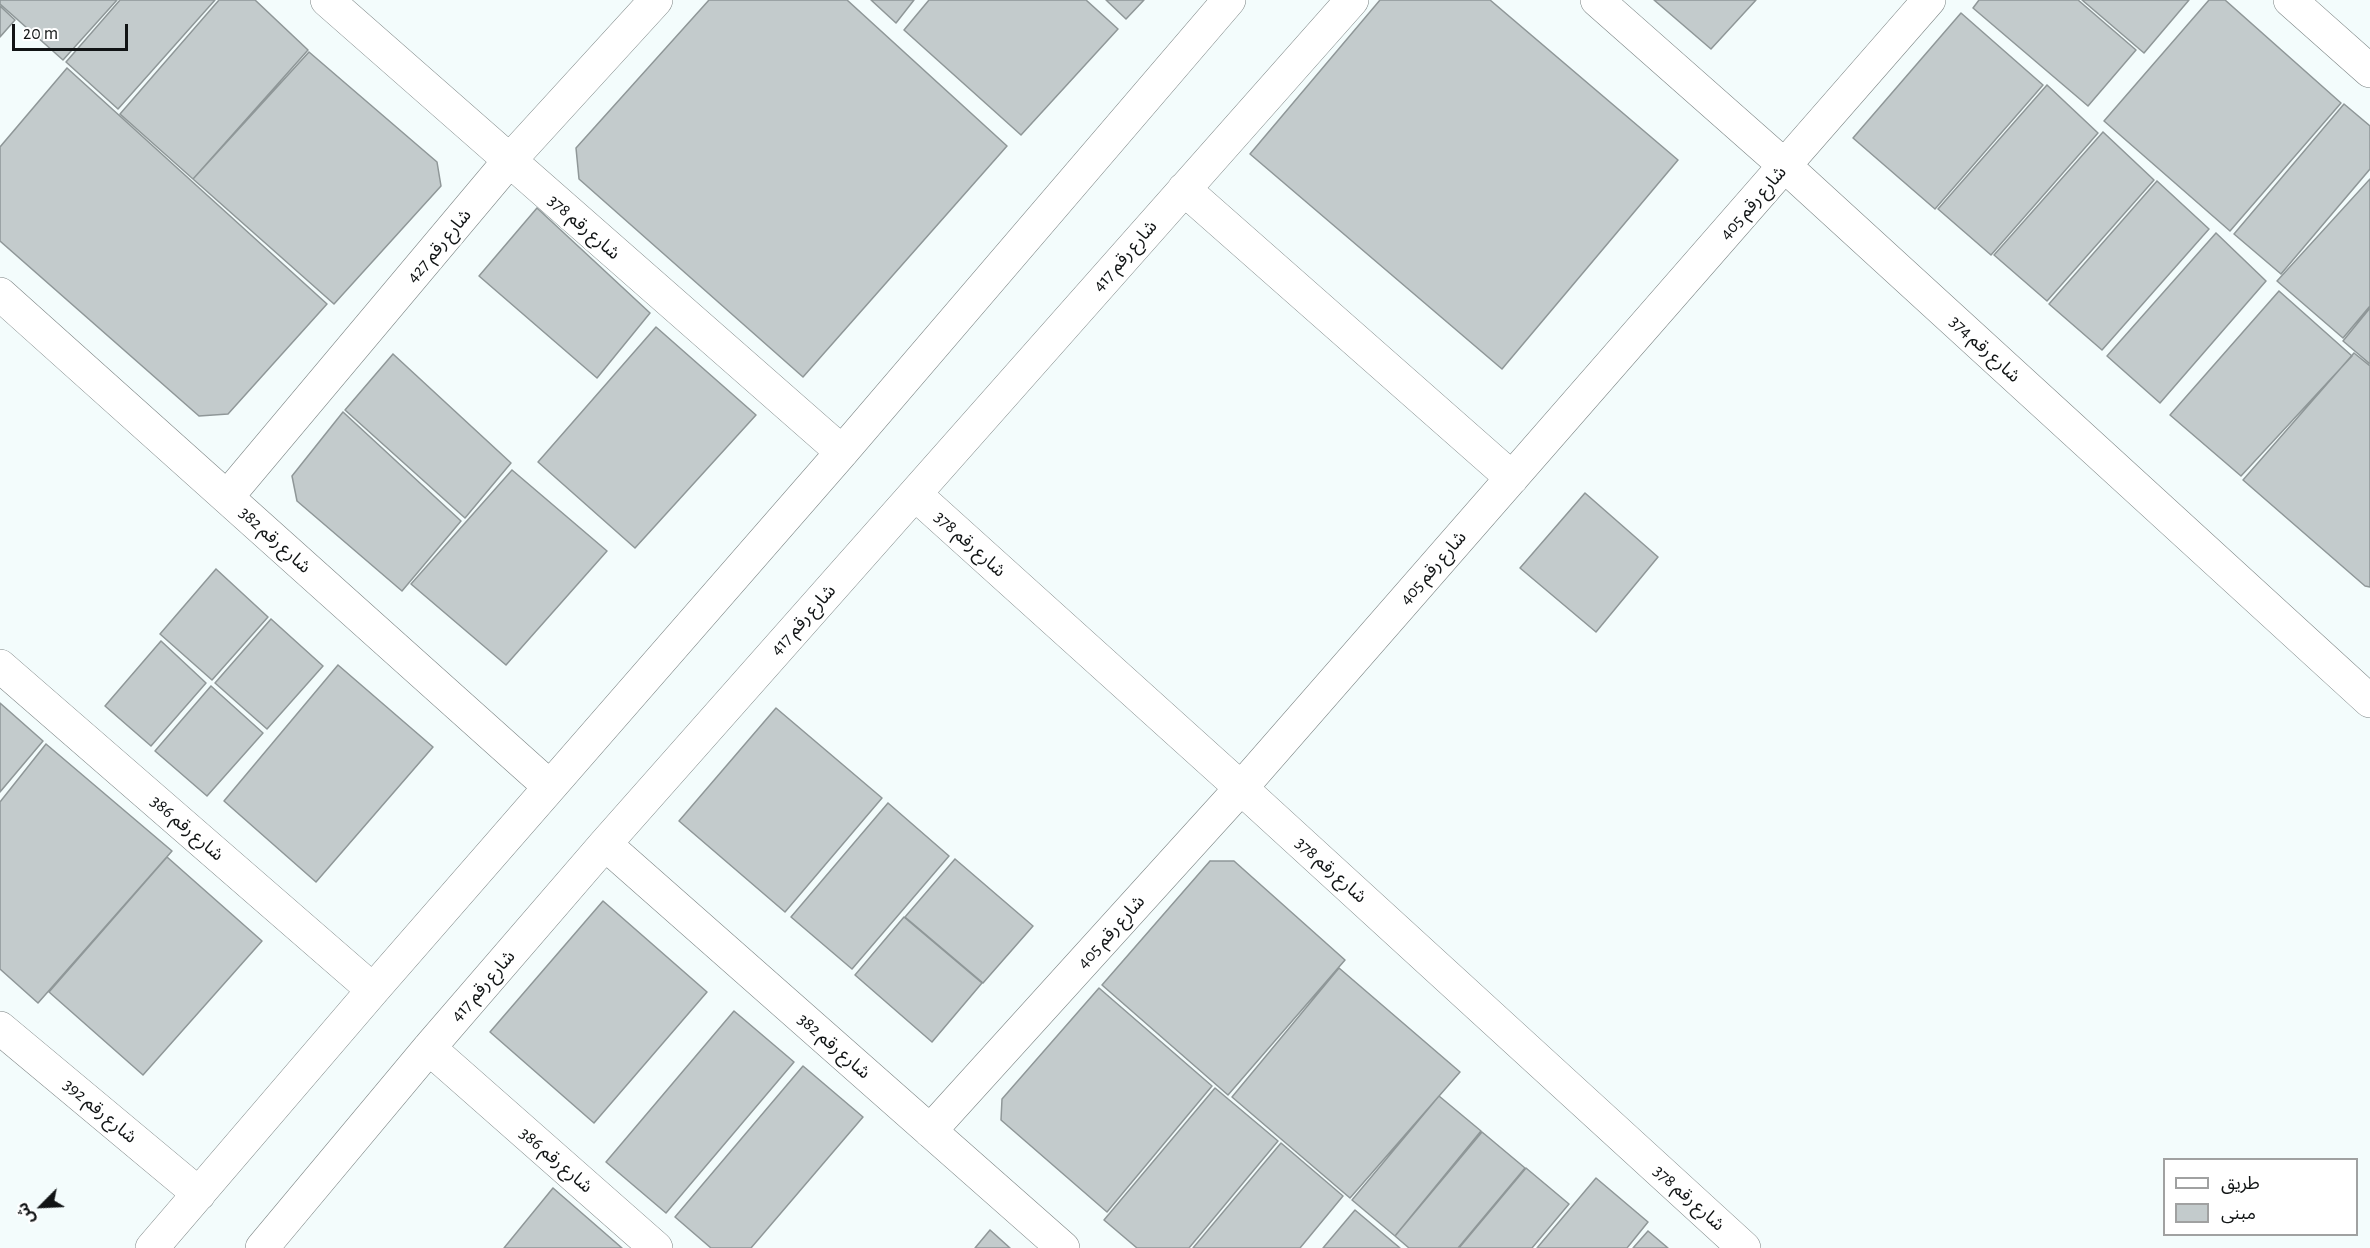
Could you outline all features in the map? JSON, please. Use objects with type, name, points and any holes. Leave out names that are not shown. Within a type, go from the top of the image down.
[{"type":"street","name":"شارع رقم 378","points":[[327,0],[842,452]]},
{"type":"street","name":"شارع رقم 427","points":[[228,497],[509,161],[656,0]]},
{"type":"street","points":[[153,1248],[373,990],[842,452],[1229,0]]},
{"type":"street","name":"شارع رقم 417","points":[[262,1248],[429,1048],[605,844],[1352,0]]},
{"type":"street","name":"شارع رقم 374","points":[[1597,0],[1785,166],[2366,690]]},
{"type":"street","name":"شارع رقم 405","points":[[930,1131],[1241,788],[1929,0]]},
{"type":"street","points":[[2290,0],[2370,71]]},
{"type":"street","points":[[1184,189],[1512,478]]},
{"type":"street","name":"شارع رقم 382","points":[[0,294],[550,787]]},
{"type":"street","name":"شارع رقم 378","points":[[915,494],[1241,788],[1744,1248]]},
{"type":"street","name":"شارع رقم 386","points":[[0,666],[373,990]]},
{"type":"street","name":"شارع رقم 382","points":[[605,844],[1063,1248]]},
{"type":"street","name":"شارع رقم 392","points":[[0,1028],[199,1194]]},
{"type":"street","name":"شارع رقم 386","points":[[429,1048],[656,1248]]},
{"type":"building","points":[[0,0],[117,0],[63,60],[0,4]]},
{"type":"building","points":[[120,0],[215,0],[118,109],[66,62]]},
{"type":"building","points":[[219,0],[255,0],[308,50],[193,179],[120,114]]},
{"type":"building","points":[[709,0],[847,0],[1007,146],[803,377],[579,179],[576,148]]},
{"type":"building","points":[[871,0],[914,0],[896,23]]},
{"type":"building","points":[[929,0],[1086,0],[1118,29],[1021,135],[904,30]]},
{"type":"building","points":[[1106,0],[1144,0],[1126,19]]},
{"type":"building","points":[[1380,0],[1490,0],[1678,160],[1502,369],[1250,154]]},
{"type":"building","points":[[1654,0],[1756,0],[1711,49]]},
{"type":"building","points":[[1979,0],[2078,0],[2136,50],[2088,106],[1973,8]]},
{"type":"building","points":[[2082,0],[2189,0],[2144,53]]},
{"type":"building","points":[[2209,0],[2225,0],[2341,103],[2230,231],[2104,121]]},
{"type":"building","points":[[0,6],[15,20],[0,37]]},
{"type":"building","points":[[1961,13],[2043,85],[1935,209],[1853,138]]},
{"type":"building","points":[[309,52],[437,162],[441,186],[334,304],[193,179]]},
{"type":"building","points":[[67,68],[327,304],[228,414],[199,416],[0,241],[0,147]]},
{"type":"building","points":[[2047,85],[2098,133],[1991,255],[1938,209]]},
{"type":"building","points":[[2344,104],[2370,126],[2370,169],[2281,274],[2234,234]]},
{"type":"building","points":[[2103,132],[2154,180],[2047,301],[1994,255]]},
{"type":"building","points":[[2370,179],[2370,306],[2343,338],[2277,281]]},
{"type":"building","points":[[2157,181],[2209,229],[2102,350],[2049,304]]},
{"type":"building","points":[[537,208],[650,313],[597,378],[479,276]]},
{"type":"building","points":[[2216,233],[2266,281],[2160,403],[2107,356]]},
{"type":"building","points":[[2279,291],[2352,356],[2241,476],[2170,415]]},
{"type":"building","points":[[2370,308],[2370,364],[2343,341]]},
{"type":"building","points":[[656,327],[756,415],[635,548],[538,462]]},
{"type":"building","points":[[2354,353],[2370,366],[2370,587],[2365,586],[2243,480]]},
{"type":"building","points":[[393,354],[511,463],[465,518],[345,410]]},
{"type":"building","points":[[343,412],[461,521],[402,591],[297,501],[292,476]]},
{"type":"building","points":[[512,470],[607,551],[506,665],[411,584]]},
{"type":"building","points":[[1585,493],[1658,557],[1596,632],[1520,568]]},
{"type":"building","points":[[216,569],[268,617],[212,680],[160,634]]},
{"type":"building","points":[[271,619],[323,666],[267,729],[215,683]]},
{"type":"building","points":[[161,641],[206,683],[151,746],[105,706]]},
{"type":"building","points":[[338,665],[433,747],[316,882],[224,801]]},
{"type":"building","points":[[211,686],[263,733],[207,796],[155,751]]},
{"type":"building","points":[[0,703],[43,741],[0,792]]},
{"type":"building","points":[[776,708],[882,798],[785,912],[679,821]]},
{"type":"building","points":[[46,744],[172,851],[38,1003],[0,969],[0,802]]},
{"type":"building","points":[[888,803],[949,856],[852,969],[791,917]]},
{"type":"building","points":[[167,857],[262,941],[143,1075],[49,992]]},
{"type":"building","points":[[955,859],[1033,926],[983,983],[905,917]]},
{"type":"building","points":[[1210,861],[1234,861],[1345,960],[1228,1095],[1102,985]]},
{"type":"building","points":[[603,901],[707,992],[594,1123],[490,1032]]},
{"type":"building","points":[[904,917],[982,983],[932,1042],[855,975]]},
{"type":"building","points":[[1339,968],[1460,1072],[1350,1198],[1232,1097]]},
{"type":"building","points":[[1099,988],[1212,1086],[1107,1212],[1001,1120],[1002,1099]]},
{"type":"building","points":[[734,1011],[794,1062],[666,1213],[606,1162]]},
{"type":"building","points":[[803,1066],[863,1117],[751,1248],[711,1248],[675,1217]]},
{"type":"building","points":[[1215,1088],[1278,1141],[1189,1248],[1137,1248],[1104,1220]]},
{"type":"building","points":[[1439,1096],[1481,1131],[1395,1236],[1352,1200]]},
{"type":"building","points":[[1482,1132],[1525,1168],[1458,1248],[1409,1248],[1395,1236]]},
{"type":"building","points":[[1281,1143],[1343,1196],[1300,1248],[1193,1248]]},
{"type":"building","points":[[1526,1168],[1569,1204],[1532,1248],[1459,1248]]},
{"type":"building","points":[[1596,1178],[1648,1222],[1627,1248],[1537,1248]]},
{"type":"building","points":[[553,1188],[622,1248],[504,1248]]},
{"type":"building","points":[[1355,1210],[1400,1248],[1323,1248]]},
{"type":"building","points":[[990,1230],[1010,1248],[975,1248]]},
{"type":"building","points":[[1648,1231],[1668,1248],[1633,1248]]}]
